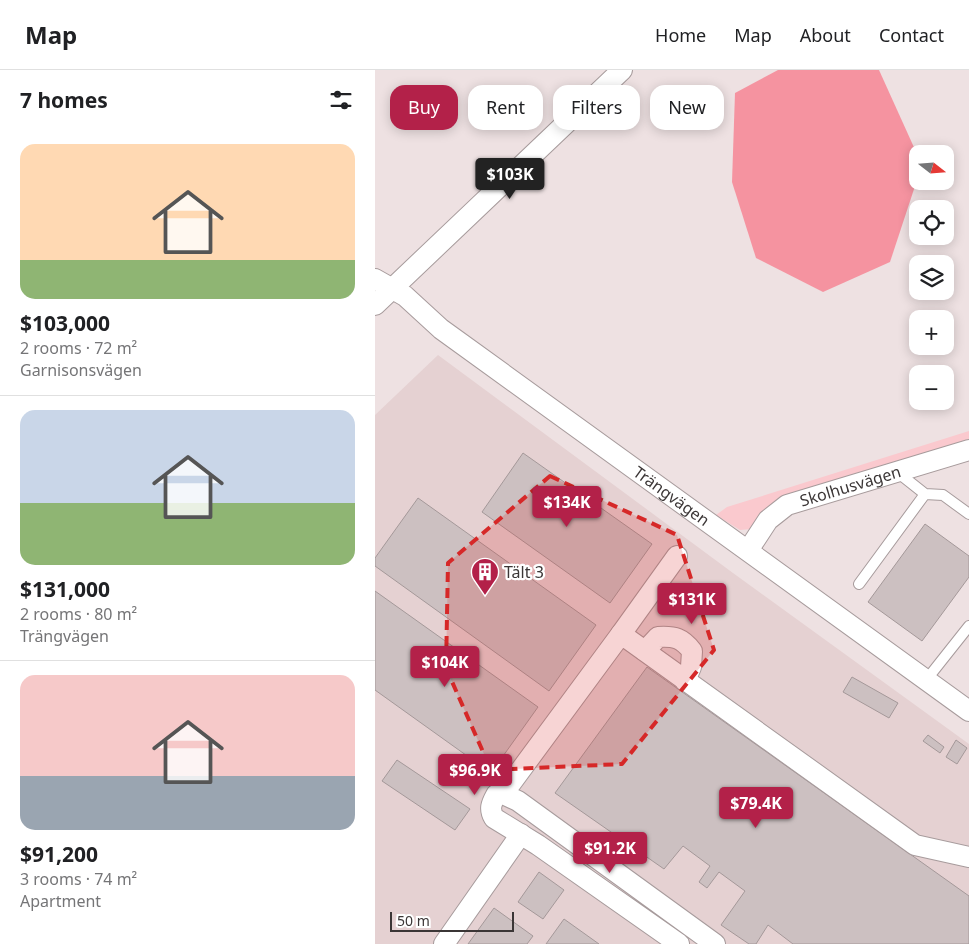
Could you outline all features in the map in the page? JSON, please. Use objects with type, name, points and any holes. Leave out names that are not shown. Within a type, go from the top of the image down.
[{"type":"street","points":[[375,305],[384,283],[621,70]]},
{"type":"street","name":"Trängvägen","points":[[384,283],[441,329],[969,711]]},
{"type":"street","name":"Skolhusvägen","points":[[749,550],[768,520],[787,505],[969,450]]},
{"type":"street","points":[[677,556],[503,794],[496,796],[491,802],[491,811],[494,818],[521,834],[679,944]]},
{"type":"street","points":[[621,634],[915,845],[969,857]]},
{"type":"street","points":[[645,651],[658,637],[673,636],[684,641],[692,651],[691,667],[685,681]]},
{"type":"street","points":[[503,794],[518,801],[715,944]]},
{"type":"street","points":[[444,944],[521,834]]},
{"type":"lane","points":[[895,471],[925,494],[943,495],[969,514]]},
{"type":"lane","points":[[859,584],[925,494]]},
{"type":"lane","points":[[927,679],[969,626]]},
{"type":"highlighted area","points":[[550,476],[677,535],[714,650],[622,764],[491,770],[446,668],[448,563]]},
{"type":"shaded area","points":[[778,70],[879,70],[913,145],[909,145],[909,190],[914,190],[890,262],[823,292],[756,258],[732,182],[735,93]]},
{"type":"shaded area","points":[[438,355],[733,573],[969,744],[969,944],[375,944],[375,415]]},
{"type":"shaded area","points":[[969,431],[969,439],[777,499],[751,529],[740,530],[716,515],[727,507]]},
{"type":"building","points":[[523,453],[652,544],[610,603],[482,512]]},
{"type":"building","name":"Tält 3","points":[[418,498],[596,625],[549,691],[375,566],[375,558]]},
{"type":"building","points":[[925,524],[969,556],[969,577],[922,641],[868,602]]},
{"type":"building","points":[[375,591],[538,707],[491,773],[375,690]]},
{"type":"building","points":[[647,667],[969,896],[969,944],[793,944],[768,925],[756,944],[749,944],[721,925],[745,891],[719,872],[707,888],[699,882],[710,866],[683,846],[664,869],[555,793]]},
{"type":"building","points":[[852,677],[898,703],[889,718],[843,692]]},
{"type":"building","points":[[928,735],[944,747],[940,753],[923,741]]},
{"type":"building","points":[[956,740],[967,748],[957,764],[946,757]]},
{"type":"building","points":[[397,760],[470,809],[455,830],[382,781]]},
{"type":"building","points":[[539,872],[564,890],[543,919],[518,902]]},
{"type":"building","points":[[494,908],[533,936],[527,944],[468,944]]},
{"type":"building","points":[[564,919],[599,944],[546,944]]},
{"type":"place","name":"Tält 3","points":[[485,596]]}]
